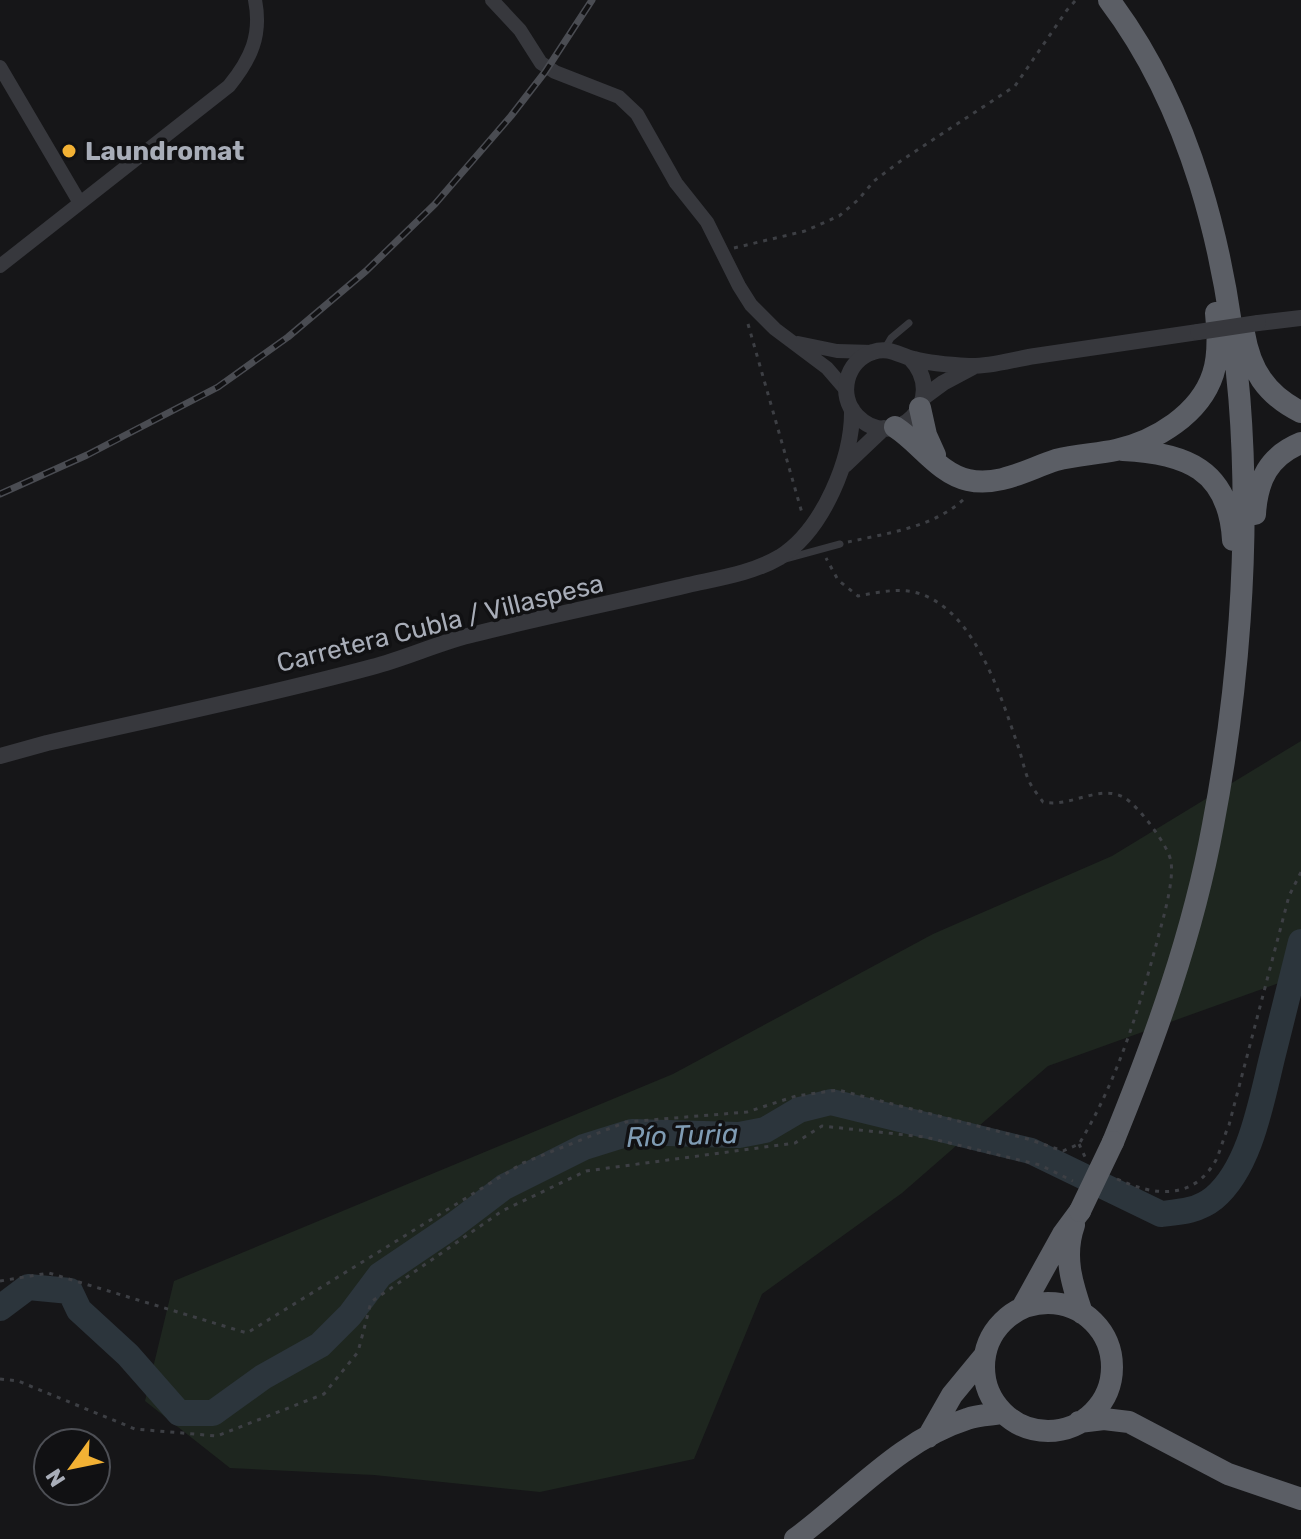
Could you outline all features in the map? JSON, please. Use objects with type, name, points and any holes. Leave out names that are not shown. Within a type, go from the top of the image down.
[{"type":"highway","points":[[1109,0],[1137,41],[1167,95],[1181,128],[1193,162],[1224,285],[1239,388],[1244,493],[1242,602]]},
{"type":"highway","points":[[1181,128],[1208,180],[1234,282],[1248,358],[1273,393],[1301,412]]},
{"type":"highway","points":[[890,428],[942,466],[973,481],[997,480],[1073,456],[1118,449],[1174,424],[1193,407],[1213,374],[1217,319],[1194,194],[1193,162]]},
{"type":"highway","points":[[922,403],[926,435],[942,466]]},
{"type":"highway","points":[[1082,1313],[1070,1277],[1071,1234],[1113,1142],[1158,1026],[1194,908],[1213,827],[1261,479],[1269,464],[1301,443]]},
{"type":"highway","points":[[1118,449],[1183,459],[1203,471],[1219,491],[1229,513],[1232,533],[1236,667]]},
{"type":"highway","points":[[1022,1308],[1063,1234],[1080,1211]]},
{"type":"highway","points":[[928,1437],[952,1395],[985,1355],[994,1332],[1002,1322],[1022,1308],[1047,1303],[1071,1307],[1082,1313],[1100,1331],[1110,1354],[1110,1378],[1101,1402],[1079,1422]]},
{"type":"highway","points":[[985,1355],[985,1380],[989,1392],[1003,1413],[1024,1426],[1061,1429],[1079,1422],[1104,1419],[1129,1422],[1228,1474],[1301,1499]]},
{"type":"highway","points":[[1110,1378],[1129,1422]]},
{"type":"highway","points":[[795,1539],[881,1468],[928,1437],[967,1419],[1003,1413]]},
{"type":"street","points":[[0,266],[229,86],[244,68],[255,45],[259,24],[255,0]]},
{"type":"street","points":[[492,0],[520,30],[541,63],[555,72],[619,97],[637,114],[676,183],[707,222],[744,297],[775,329],[827,368],[846,390],[852,409],[866,423],[890,428],[908,421],[943,383],[974,366]]},
{"type":"street","points":[[0,67],[80,203]]},
{"type":"street","points":[[795,343],[837,351],[900,353],[910,358],[974,366],[1301,318]]},
{"type":"street","points":[[846,390],[852,368],[863,356],[879,351]]},
{"type":"street","points":[[910,358],[921,373],[922,403]]},
{"type":"street","name":"Carretera Cubla / Villaspesa","points":[[0,756],[315,682],[475,634],[723,578],[767,564],[792,548],[810,529],[844,466],[852,429],[852,409]]},
{"type":"street","name":"Carretera Cubla / Villaspesa","points":[[844,466],[890,428]]},
{"type":"lane","points":[[879,351],[909,323]]},
{"type":"lane","points":[[767,564],[840,544]]},
{"type":"path","points":[[723,251],[805,231],[839,216],[874,181],[902,160],[1015,86],[1076,0]]},
{"type":"path","points":[[744,297],[745,314],[804,518],[810,529]]},
{"type":"path","points":[[840,544],[940,516],[958,505],[970,492],[973,481]]},
{"type":"path","points":[[0,1281],[49,1273],[247,1333],[523,1163],[626,1122],[747,1112],[796,1096],[838,1090],[1028,1139],[1063,1151],[1079,1144],[1105,1098],[1147,978],[1167,906],[1172,861],[1150,823],[1127,799],[1109,792],[1056,805],[1043,802],[1029,781],[1001,697],[982,656],[960,622],[933,600],[909,591],[858,596],[838,580],[821,550]]},
{"type":"path","points":[[1117,1179],[1165,1193],[1192,1187],[1215,1162],[1229,1125],[1289,896],[1301,872]]},
{"type":"path","points":[[0,1379],[18,1381],[135,1429],[217,1436],[324,1394],[358,1352],[371,1302],[502,1211],[586,1171],[795,1143],[822,1126],[925,1137],[1040,1165],[1073,1181]]},
{"type":"path","points":[[1079,1144],[1088,1164]]},
{"type":"shaded area","points":[[1301,741],[1301,975],[1048,1066],[902,1193],[762,1294],[694,1459],[540,1492],[374,1475],[230,1468],[145,1401],[174,1281],[673,1074],[933,934],[1112,856]]},
{"type":"waterway","name":"Río Turia","points":[[0,1308],[28,1287],[70,1291],[79,1310],[128,1355],[179,1413],[213,1413],[263,1377],[320,1345],[350,1315],[380,1275],[504,1187],[584,1147],[632,1132],[739,1135],[765,1130],[799,1110],[831,1102],[1031,1151],[1161,1214],[1189,1210],[1214,1198],[1238,1168],[1247,1149],[1260,1109],[1301,942]]},
{"type":"railway","points":[[0,494],[87,455],[218,387],[288,337],[366,271],[435,204],[545,72],[592,0]]},
{"type":"place","name":"Laundromat","points":[[69,151]]}]
